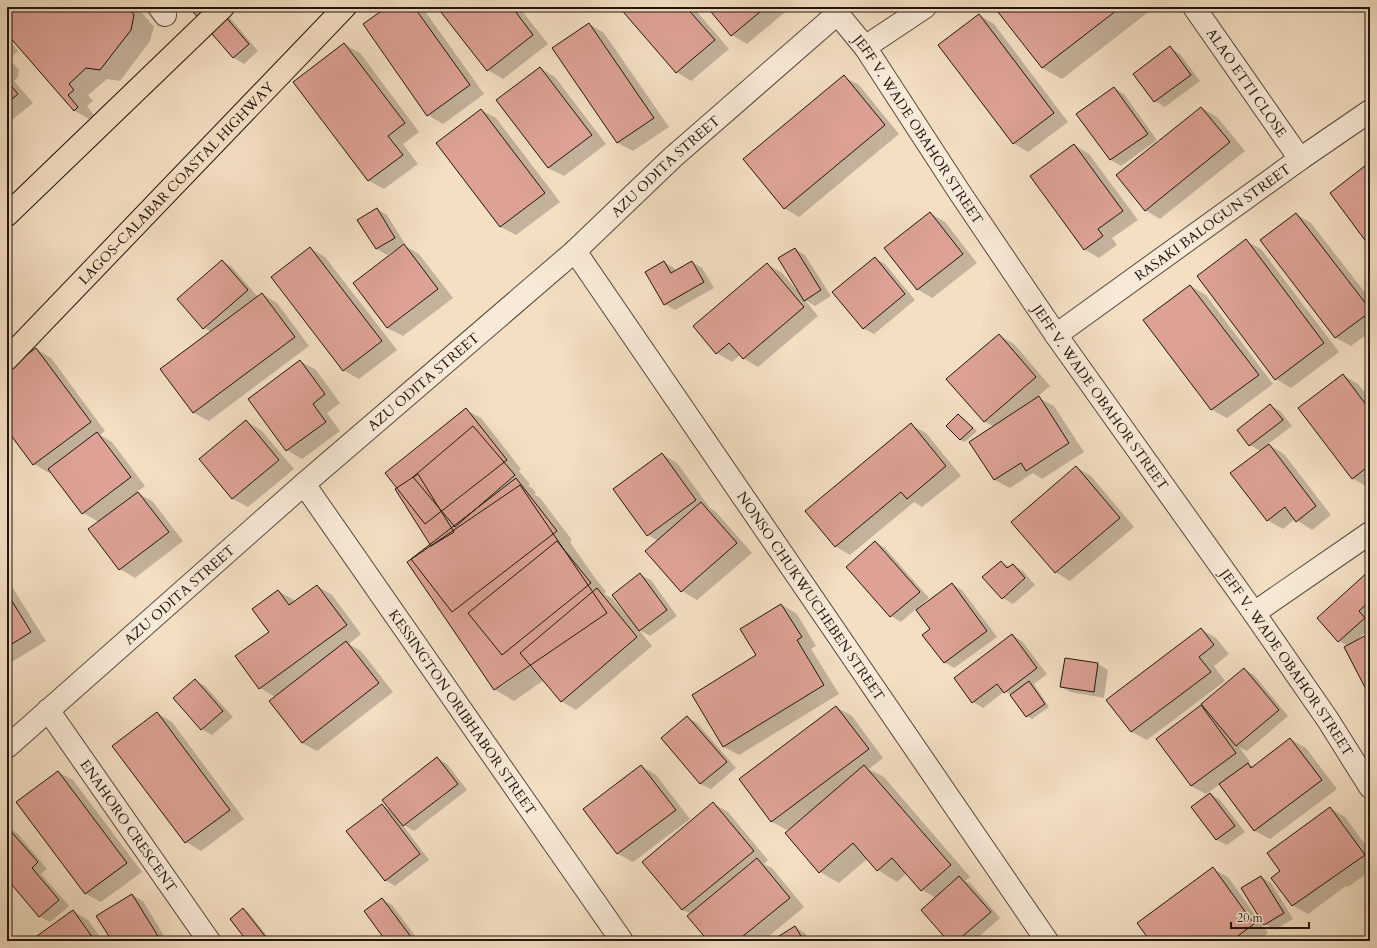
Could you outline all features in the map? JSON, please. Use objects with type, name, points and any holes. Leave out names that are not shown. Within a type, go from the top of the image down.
[{"type":"highway","points":[[7,216],[223,7]]},
{"type":"highway","name":"LAGOS-CALABAR COASTAL HIGHWAY","points":[[7,359],[345,7]]},
{"type":"street","points":[[865,47],[925,7]]},
{"type":"street","name":"ALAO ETTI CLOSE","points":[[1194,7],[1300,159]]},
{"type":"street","name":"JEFF V. WADE OBAHOR STREET","points":[[834,10],[865,47],[960,193],[1056,335],[1254,612],[1328,720],[1370,787]]},
{"type":"street","name":"AZU ODITA STREET","points":[[7,747],[304,484],[576,251],[672,158],[834,10]]},
{"type":"street","name":"RASAKI BALOGUN STREET","points":[[1056,335],[1300,159],[1370,111]]},
{"type":"street","name":"NONSO CHUKWUCHEBEN STREET","points":[[576,251],[1047,941]]},
{"type":"street","name":"KESSINGTON ORIBHABOR STREET","points":[[304,484],[622,941]]},
{"type":"street","points":[[1254,612],[1370,532]]},
{"type":"street","name":"ENAHORO CRESCENT","points":[[48,710],[209,941]]},
{"type":"building","points":[[7,7],[128,7],[134,15],[131,30],[100,70],[86,68],[69,84],[74,90],[68,95],[78,107],[74,111],[7,34]]},
{"type":"building","points":[[200,7],[217,7],[249,44],[233,58],[193,12]]},
{"type":"building","points":[[387,7],[414,7],[470,85],[427,116],[363,24]]},
{"type":"building","points":[[437,7],[512,7],[533,35],[487,71]]},
{"type":"building","points":[[619,7],[686,7],[715,40],[676,73]]},
{"type":"building","points":[[707,7],[766,7],[731,36]]},
{"type":"building","points":[[994,7],[1121,7],[1042,68]]},
{"type":"building","points":[[979,14],[1054,113],[1013,144],[938,45]]},
{"type":"building","points":[[589,23],[654,118],[617,143],[552,48]]},
{"type":"building","points":[[344,43],[405,123],[388,136],[403,155],[368,181],[293,82]]},
{"type":"building","points":[[1170,46],[1191,75],[1154,102],[1133,74]]},
{"type":"building","points":[[540,67],[592,135],[548,168],[496,100]]},
{"type":"building","points":[[844,75],[885,125],[784,209],[743,159]]},
{"type":"building","points":[[7,81],[18,94],[7,103]]},
{"type":"building","points":[[1114,87],[1148,134],[1110,160],[1076,114]]},
{"type":"building","points":[[1201,107],[1230,142],[1145,211],[1116,175]]},
{"type":"building","points":[[481,109],[545,193],[500,227],[436,143]]},
{"type":"building","points":[[1074,144],[1123,211],[1098,229],[1103,236],[1084,250],[1030,176]]},
{"type":"building","points":[[1366,165],[1370,171],[1370,247],[1330,193]]},
{"type":"building","points":[[377,208],[395,238],[376,249],[357,220]]},
{"type":"building","points":[[930,212],[963,254],[917,290],[884,248]]},
{"type":"building","points":[[1296,213],[1370,309],[1370,312],[1335,338],[1260,240]]},
{"type":"building","points":[[1246,239],[1324,343],[1275,380],[1197,276]]},
{"type":"building","points":[[404,244],[438,289],[387,328],[353,283]]},
{"type":"building","points":[[310,247],[382,341],[343,371],[271,277]]},
{"type":"building","points":[[795,248],[821,290],[804,301],[778,258]]},
{"type":"building","points":[[875,257],[905,294],[863,329],[832,292]]},
{"type":"building","points":[[222,260],[248,290],[203,329],[177,299]]},
{"type":"building","points":[[664,261],[671,273],[692,261],[704,282],[664,305],[645,272]]},
{"type":"building","points":[[767,263],[804,307],[743,359],[729,343],[716,354],[693,326]]},
{"type":"building","points":[[1190,285],[1259,375],[1211,410],[1143,320]]},
{"type":"building","points":[[262,293],[295,337],[193,413],[160,369]]},
{"type":"building","points":[[999,334],[1036,377],[984,422],[946,379]]},
{"type":"building","points":[[36,348],[91,422],[33,465],[7,430],[7,369]]},
{"type":"building","points":[[300,360],[325,394],[313,404],[326,422],[286,451],[248,399]]},
{"type":"building","points":[[1343,374],[1370,410],[1370,465],[1352,479],[1298,408]]},
{"type":"building","points":[[1039,396],[1069,443],[1026,471],[1021,463],[994,480],[969,442]]},
{"type":"building","points":[[1270,404],[1283,420],[1249,446],[1237,430]]},
{"type":"building","points":[[466,408],[507,460],[425,524],[385,473]]},
{"type":"building","points":[[958,414],[973,428],[960,440],[946,426]]},
{"type":"building","points":[[246,420],[279,460],[232,499],[199,459]]},
{"type":"building","points":[[911,423],[946,466],[907,499],[901,492],[835,547],[805,511]]},
{"type":"building","points":[[473,426],[515,475],[455,527],[413,477]]},
{"type":"building","points":[[97,432],[131,477],[82,514],[48,469]]},
{"type":"building","points":[[1269,444],[1316,506],[1296,522],[1285,507],[1267,521],[1230,473]]},
{"type":"building","points":[[662,453],[696,500],[647,536],[613,489]]},
{"type":"building","points":[[1076,466],[1120,518],[1055,573],[1011,522]]},
{"type":"building","points":[[418,474],[454,532],[431,546],[395,489]]},
{"type":"building","points":[[516,478],[557,531],[452,612],[411,559]]},
{"type":"building","points":[[520,485],[607,613],[494,690],[407,562]]},
{"type":"building","points":[[138,492],[169,532],[119,570],[88,529]]},
{"type":"building","points":[[701,502],[737,543],[681,592],[645,551]]},
{"type":"building","points":[[557,541],[591,583],[502,655],[468,613]]},
{"type":"building","points":[[875,541],[920,592],[890,617],[846,567]]},
{"type":"building","points":[[1001,561],[1007,568],[1013,564],[1025,578],[1002,599],[982,577]]},
{"type":"building","points":[[1370,570],[1370,601],[1359,611],[1365,618],[1338,642],[1317,618]]},
{"type":"building","points":[[640,573],[667,610],[639,631],[612,595]]},
{"type":"building","points":[[952,583],[987,631],[944,663],[922,635],[930,629],[916,610]]},
{"type":"building","points":[[317,585],[347,625],[259,689],[235,656],[269,632],[252,609],[278,590],[289,605]]},
{"type":"building","points":[[597,588],[637,637],[561,702],[520,653]]},
{"type":"building","points":[[7,593],[31,632],[7,647]]},
{"type":"building","points":[[781,604],[802,637],[797,640],[824,685],[723,747],[692,695],[756,655],[740,629]]},
{"type":"building","points":[[1201,628],[1214,645],[1199,657],[1211,672],[1131,732],[1106,700]]},
{"type":"building","points":[[1370,633],[1370,697],[1344,647]]},
{"type":"building","points":[[1012,634],[1037,668],[1004,693],[997,684],[972,703],[954,678]]},
{"type":"building","points":[[346,641],[379,683],[302,743],[269,701]]},
{"type":"building","points":[[1065,658],[1098,663],[1094,692],[1060,687]]},
{"type":"building","points":[[1244,668],[1279,710],[1236,746],[1201,704]]},
{"type":"building","points":[[195,679],[223,711],[201,730],[173,698]]},
{"type":"building","points":[[1029,681],[1045,704],[1026,717],[1010,695]]},
{"type":"building","points":[[1201,705],[1236,753],[1191,786],[1156,739]]},
{"type":"building","points":[[836,706],[869,749],[771,822],[739,779]]},
{"type":"building","points":[[157,712],[230,810],[185,843],[112,746]]},
{"type":"building","points":[[687,716],[727,762],[700,784],[661,738]]},
{"type":"building","points":[[1290,738],[1322,780],[1254,831],[1219,784],[1248,763],[1251,768]]},
{"type":"building","points":[[437,757],[458,784],[403,826],[382,800]]},
{"type":"building","points":[[641,765],[676,810],[617,854],[583,809]]},
{"type":"building","points":[[864,765],[951,865],[921,891],[892,858],[877,871],[853,843],[819,873],[785,833]]},
{"type":"building","points":[[58,771],[127,863],[85,894],[16,802]]},
{"type":"building","points":[[1210,793],[1235,826],[1216,840],[1191,807]]},
{"type":"building","points":[[713,802],[754,851],[682,910],[642,862]]},
{"type":"building","points":[[382,804],[420,854],[385,881],[346,831]]},
{"type":"building","points":[[1330,807],[1365,855],[1292,906],[1271,878],[1280,871],[1267,853]]},
{"type":"building","points":[[7,827],[38,862],[32,868],[59,900],[39,917],[7,879]]},
{"type":"building","points":[[757,858],[790,898],[737,941],[708,941],[687,916]]},
{"type":"building","points":[[1213,867],[1254,924],[1231,941],[1150,941],[1137,923]]},
{"type":"building","points":[[959,876],[991,912],[957,941],[948,941],[921,910]]},
{"type":"building","points":[[1261,876],[1284,913],[1264,925],[1241,888]]},
{"type":"building","points":[[132,894],[161,941],[112,941],[96,916]]},
{"type":"building","points":[[382,898],[411,937],[405,941],[386,941],[364,911]]},
{"type":"building","points":[[243,908],[268,940],[267,941],[247,941],[230,919]]},
{"type":"building","points":[[73,910],[95,941],[30,941]]},
{"type":"building","points":[[795,926],[804,941],[771,941]]},
{"type":"building","points":[[1279,936],[1282,941],[1272,941]]}]
